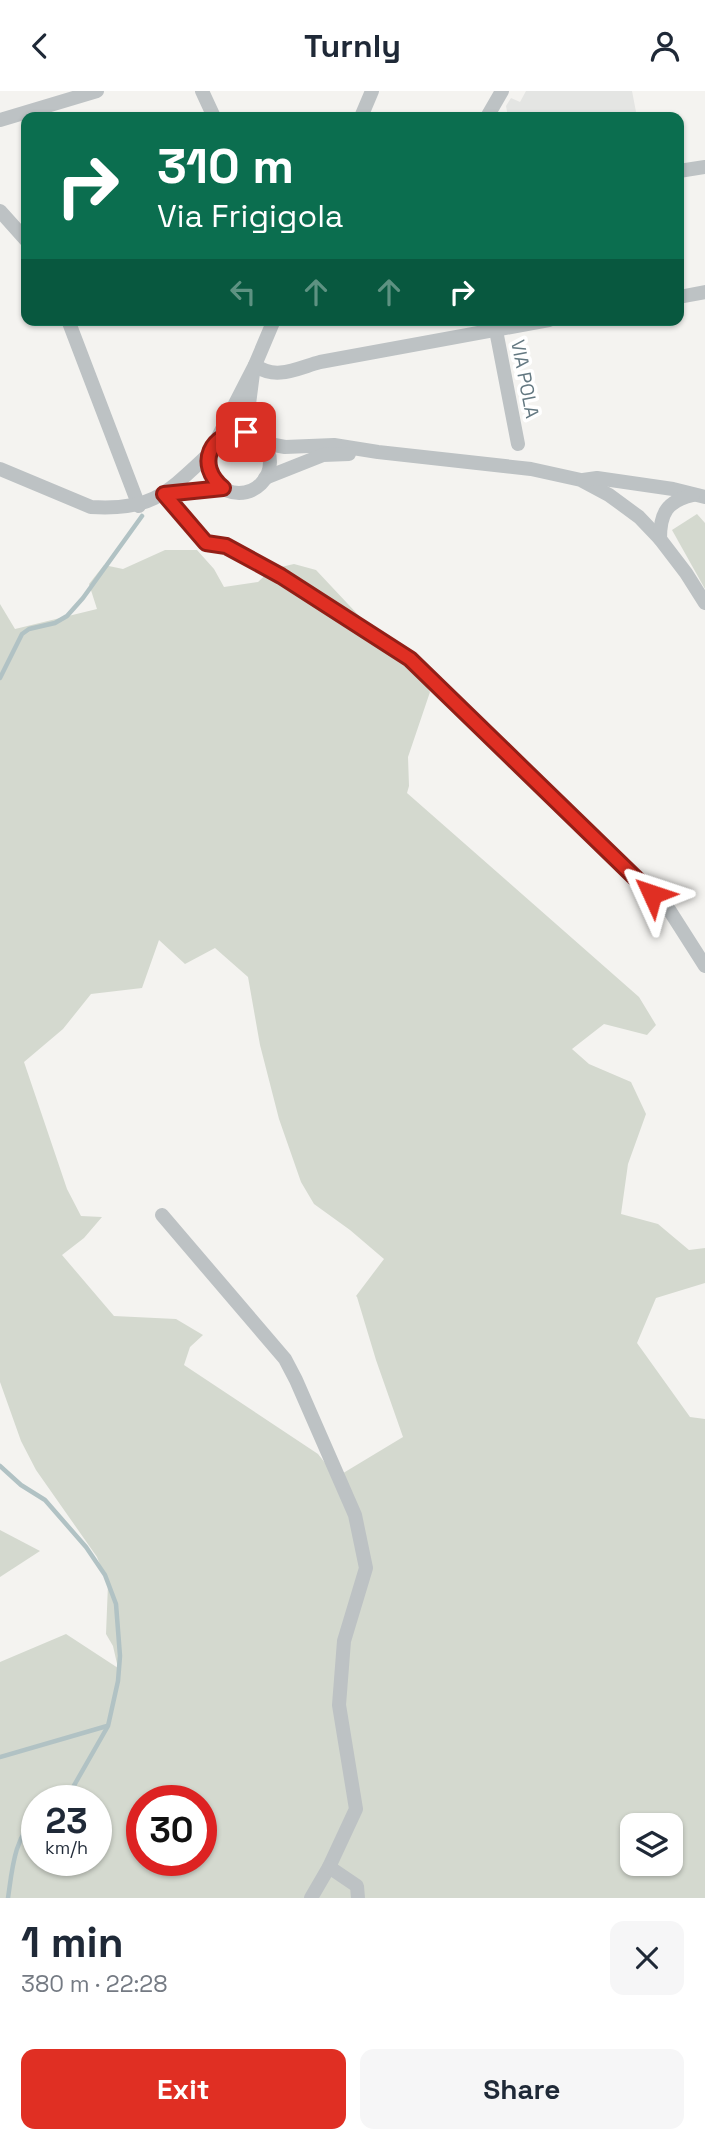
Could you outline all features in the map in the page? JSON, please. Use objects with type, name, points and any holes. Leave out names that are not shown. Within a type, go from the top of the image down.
[{"type":"street","points":[[27,112],[97,91]]},
{"type":"street","points":[[202,91],[212,112]]},
{"type":"street","points":[[363,112],[372,91]]},
{"type":"street","points":[[490,112],[502,91]]},
{"type":"street","points":[[0,120],[21,114]]},
{"type":"street","points":[[684,170],[705,167]]},
{"type":"street","points":[[0,211],[19,222]]},
{"type":"street","points":[[684,296],[705,292]]},
{"type":"street","points":[[70,326],[139,506]]},
{"type":"street","points":[[0,469],[91,507],[139,506],[164,494],[209,454],[271,326]]},
{"type":"street","points":[[250,400],[259,387],[284,373],[320,362],[489,326]]},
{"type":"street","name":"VIA POLA","points":[[494,326],[518,444]]},
{"type":"street","points":[[254,365],[266,372],[284,373]]},
{"type":"street","points":[[254,365],[250,400],[252,422],[270,460],[265,478]]},
{"type":"street","points":[[217,441],[225,434],[246,432],[260,440],[285,447],[334,445],[531,469],[581,481],[624,505],[660,539],[705,603]]},
{"type":"street","points":[[164,494],[223,488],[242,492],[251,490],[265,478],[323,455],[378,452]]},
{"type":"street","points":[[209,454],[211,474],[223,488]]},
{"type":"street","points":[[581,481],[597,478],[673,489],[699,496]]},
{"type":"street","points":[[164,494],[206,543],[226,546],[281,576],[410,659],[636,881],[668,908],[705,966]]},
{"type":"street","points":[[660,539],[660,525],[668,506],[675,501],[699,496]]},
{"type":"street","points":[[162,1215],[285,1359],[355,1515],[366,1568],[344,1641],[339,1705],[356,1809],[311,1898]]},
{"type":"street","points":[[329,1867],[356,1886],[358,1898]]},
{"type":"shaded area","points":[[526,91],[632,91],[636,112],[507,112],[506,106],[511,98],[520,102]]},
{"type":"shaded area","points":[[697,514],[705,523],[705,589],[672,530]]},
{"type":"shaded area","points":[[165,550],[197,550],[214,569],[224,587],[258,582],[272,569],[294,564],[316,570],[413,668],[430,692],[408,757],[407,793],[639,997],[656,1025],[647,1035],[604,1024],[572,1049],[589,1064],[631,1082],[646,1114],[628,1164],[621,1214],[658,1224],[689,1250],[705,1248],[705,1283],[656,1298],[637,1343],[690,1417],[705,1419],[705,1898],[0,1898],[0,1662],[66,1634],[118,1668],[113,1646],[106,1634],[108,1584],[97,1557],[36,1470],[21,1441],[0,1382],[0,604],[15,629],[97,609],[89,584],[104,565],[123,569]],"holes":[[[159,940],[185,964],[215,948],[248,977],[260,1045],[279,1119],[301,1182],[314,1204],[384,1259],[356,1296],[403,1437],[340,1475],[333,1473],[318,1454],[184,1365],[190,1347],[203,1335],[176,1319],[114,1316],[62,1255],[84,1238],[102,1217],[81,1216],[67,1189],[24,1062],[63,1029],[91,994],[142,988]]]},
{"type":"shaded area","points":[[0,1530],[40,1551],[0,1577]]},
{"type":"waterway","points":[[0,678],[22,634],[67,616],[142,516]]},
{"type":"waterway","points":[[0,1466],[21,1485],[45,1500],[86,1547],[105,1575],[116,1604],[120,1656],[118,1681],[108,1726],[74,1785]]},
{"type":"waterway","points":[[0,1757],[107,1726]]},
{"type":"waterway","points":[[8,1898],[21,1839]]},
{"type":"route","points":[[246,432],[225,434],[209,454],[211,474],[223,488],[164,494],[206,543],[226,546],[281,576],[410,659],[652,894]]}]
